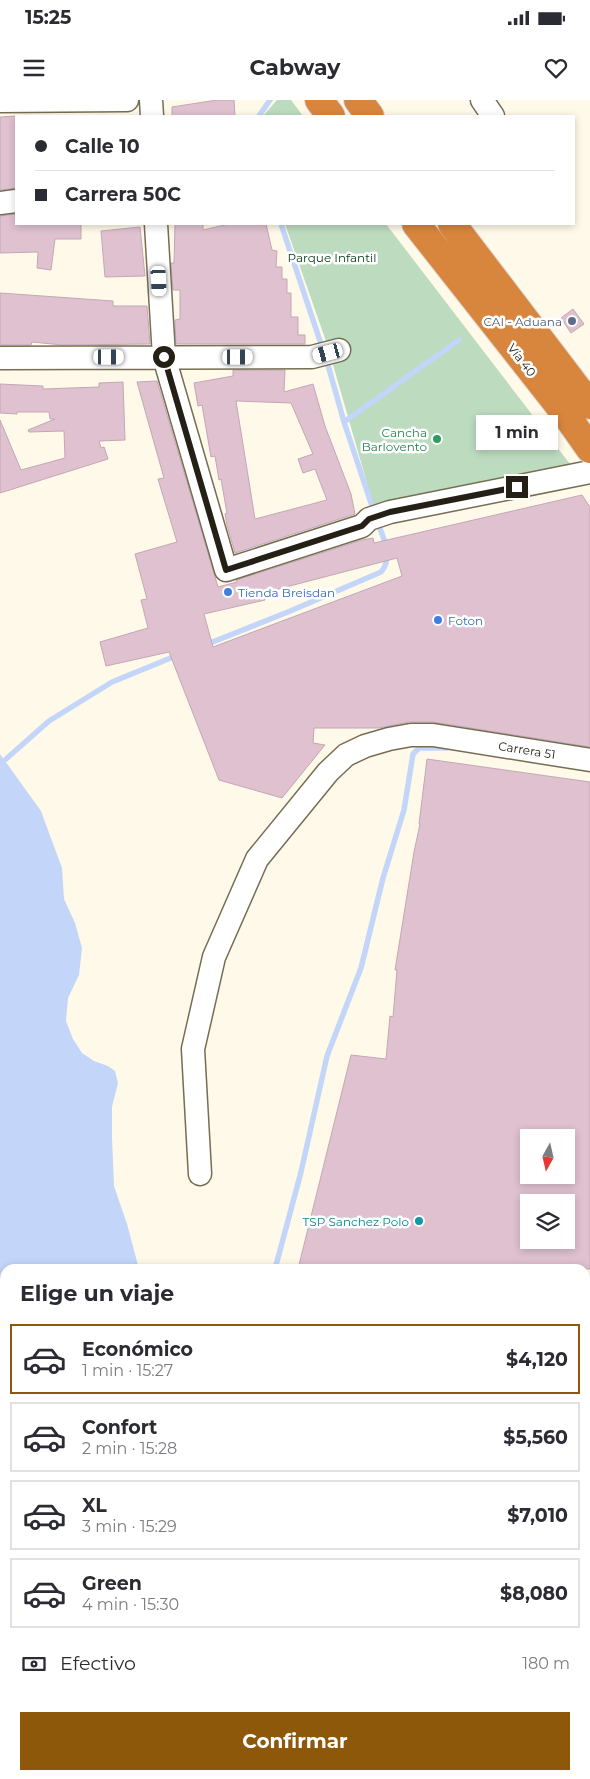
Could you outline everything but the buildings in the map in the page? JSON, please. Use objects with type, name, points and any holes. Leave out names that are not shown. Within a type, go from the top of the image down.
[{"type":"highway","points":[[319,100],[331,115]]},
{"type":"highway","points":[[358,100],[369,115]]},
{"type":"highway","name":"Vía 40","points":[[417,225],[558,405],[590,449]]},
{"type":"highway","points":[[453,225],[590,405]]},
{"type":"street","points":[[0,101],[127,100]]},
{"type":"street","points":[[152,100],[152,115]]},
{"type":"street","points":[[482,100],[492,115]]},
{"type":"street","points":[[0,203],[15,201]]},
{"type":"street","points":[[156,225],[164,357],[226,570],[362,526],[369,519],[390,512],[590,472]]},
{"type":"street","points":[[0,358],[315,356],[339,350]]},
{"type":"street","name":"Carrera 51","points":[[200,1174],[192,1049],[214,958],[257,859],[328,772],[346,756],[365,746],[411,735],[433,735],[590,760]]},
{"type":"green space","points":[[277,100],[291,100],[302,115],[264,115]]},
{"type":"green space","name":"Parque Infantil","points":[[285,225],[387,225],[573,468],[376,514],[327,344]]},
{"type":"water","points":[[0,754],[41,811],[62,868],[64,899],[75,923],[82,948],[79,975],[68,998],[66,1021],[73,1039],[82,1053],[115,1071],[118,1083],[112,1107],[114,1186],[138,1264],[0,1264]]},
{"type":"waterway","points":[[260,115],[270,100]]},
{"type":"waterway","points":[[281,225],[323,350]]},
{"type":"waterway","points":[[344,422],[459,340]]},
{"type":"waterway","points":[[326,358],[344,422],[374,512]]},
{"type":"waterway","points":[[205,645],[381,572],[387,560],[387,553],[377,521]]},
{"type":"waterway","points":[[6,759],[49,721],[112,682],[178,655]]},
{"type":"waterway","points":[[276,1264],[301,1172],[327,1056],[361,968],[383,878],[404,810],[413,754],[419,748],[447,748]]},
{"type":"place","name":"CAI - Aduana","points":[[572,321]]},
{"type":"place","name":"Cancha Barlovento","points":[[437,439]]},
{"type":"place","name":"Tienda Breisdan","points":[[228,592]]},
{"type":"place","name":"Foton","points":[[438,620]]},
{"type":"place","name":"TSP Sanchez Polo","points":[[419,1221]]},
{"type":"route","points":[[164,357],[226,570],[362,526],[369,519],[390,512],[517,487]]}]
